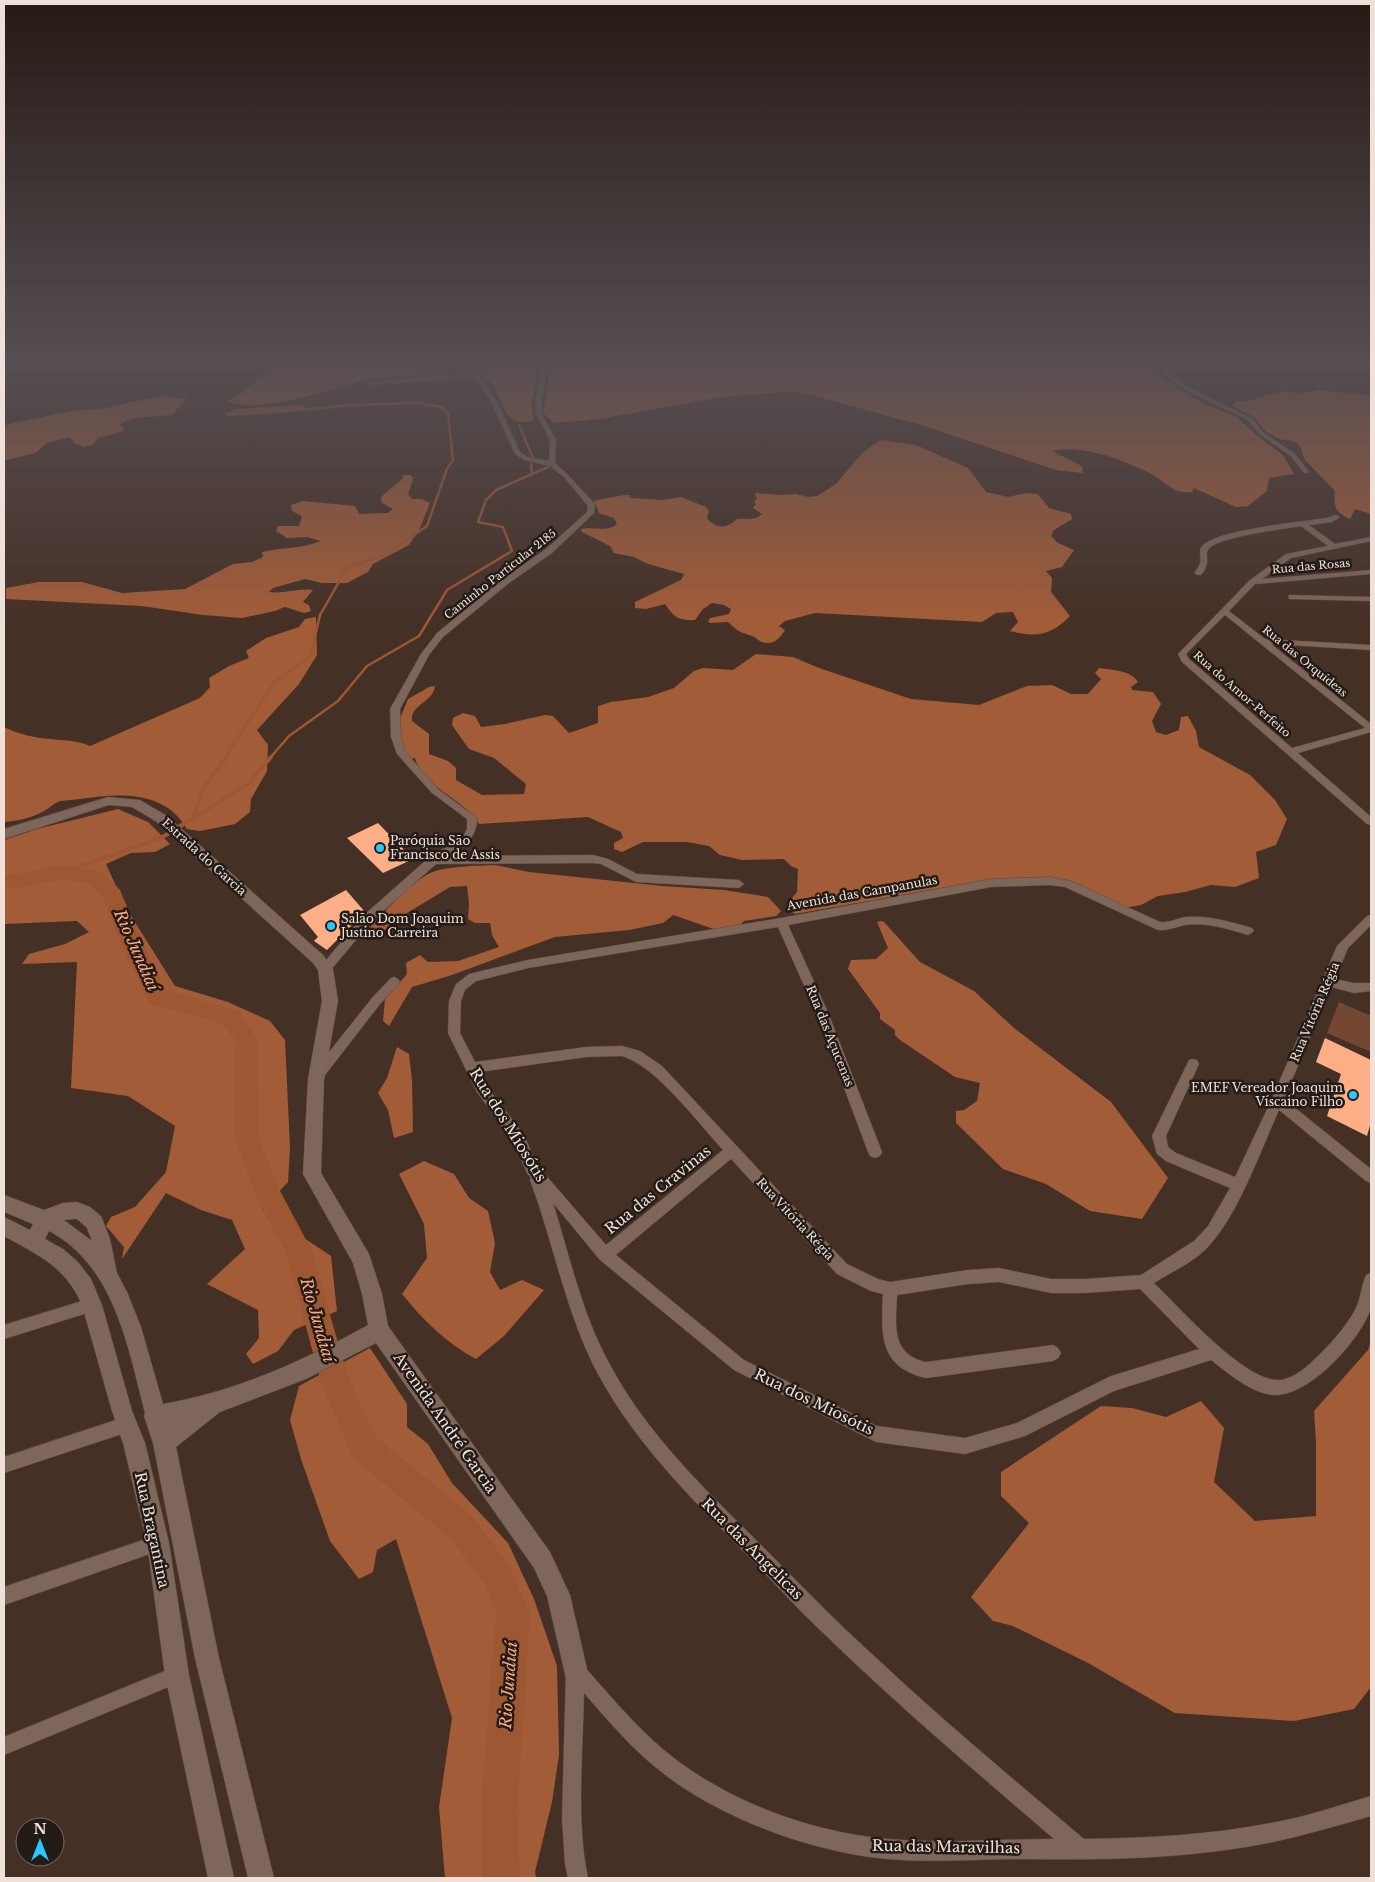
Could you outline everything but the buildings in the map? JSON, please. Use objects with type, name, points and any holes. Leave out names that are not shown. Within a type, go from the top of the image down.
[{"type":"street","points":[[514,447],[517,453],[526,459],[552,464],[553,447]]},
{"type":"street","points":[[1281,447],[1293,455],[1306,472]]},
{"type":"street","name":"Caminho Particular 2185","points":[[434,860],[468,837],[472,829],[472,818],[435,791],[400,752],[396,737],[395,709],[425,654],[440,635],[506,581],[550,551],[590,513],[592,506],[566,476],[552,464]]},
{"type":"street","points":[[1198,573],[1206,562],[1202,553],[1203,550],[1217,541],[1336,517]]},
{"type":"street","points":[[1303,524],[1333,546]]},
{"type":"street","name":"Rua do Amor-Perfeito","points":[[1371,539],[1289,556],[1253,582],[1182,654],[1183,657],[1371,822]]},
{"type":"street","name":"Rua das Rosas","points":[[1253,582],[1371,572]]},
{"type":"street","points":[[1292,597],[1371,599]]},
{"type":"street","name":"Rua das Orquídeas","points":[[1224,611],[1371,729]]},
{"type":"street","points":[[1263,641],[1371,648]]},
{"type":"street","points":[[1291,752],[1371,729]]},
{"type":"street","name":"Estrada do Garcia","points":[[4,834],[108,801],[135,803],[162,819],[318,959],[325,969]]},
{"type":"street","points":[[325,969],[368,918],[434,860],[593,859],[605,861],[622,873],[636,878],[739,884]]},
{"type":"street","name":"Avenida das Campanulas","points":[[473,977],[528,964],[781,922],[991,883],[1050,881],[1067,884],[1158,926],[1169,928],[1182,922],[1205,921],[1248,931]]},
{"type":"street","name":"Rua Vitória Régia","points":[[471,1068],[586,1052],[622,1051],[636,1055],[658,1070],[820,1248],[842,1268],[876,1286],[890,1289],[968,1277],[999,1276],[1051,1286],[1086,1286],[1143,1282],[1199,1246],[1213,1231],[1229,1205],[1277,1101],[1343,946],[1371,919]]},
{"type":"street","name":"Rua das Açucenas","points":[[781,922],[821,1010],[874,1152]]},
{"type":"street","name":"Avenida André Garcia","points":[[325,969],[330,1001],[316,1079],[312,1174],[362,1260],[372,1294],[378,1330],[542,1560],[558,1596],[575,1669],[572,1819],[575,1864],[578,1878]]},
{"type":"street","name":"Rua dos Miosótis","points":[[473,977],[460,987],[455,1001],[454,1033],[480,1088],[519,1139],[532,1169],[605,1255],[739,1365],[876,1434],[965,1446],[1019,1430],[1111,1384],[1213,1352]]},
{"type":"street","points":[[316,1079],[394,982]]},
{"type":"street","points":[[1328,982],[1354,988],[1371,987]]},
{"type":"street","points":[[1193,1064],[1159,1136],[1162,1150],[1171,1157],[1238,1185]]},
{"type":"street","points":[[1277,1101],[1366,1172]]},
{"type":"street","name":"Rua das Cravinas","points":[[605,1255],[732,1151]]},
{"type":"street","name":"Rua das Angelicas","points":[[532,1169],[550,1213],[580,1318],[604,1369],[646,1436],[687,1485],[836,1633],[965,1750],[1082,1850]]},
{"type":"street","points":[[4,1203],[66,1230],[80,1242],[110,1277],[119,1296],[139,1352],[159,1430],[207,1658],[261,1878]]},
{"type":"street","points":[[34,1242],[45,1221]]},
{"type":"street","name":"Rua Bragantina","points":[[5,1228],[56,1255],[71,1268],[84,1286],[92,1305],[122,1411],[128,1424],[158,1543],[177,1675],[221,1878]]},
{"type":"street","points":[[1143,1282],[1213,1352],[1240,1372],[1268,1387],[1285,1388],[1306,1378],[1336,1348],[1362,1312],[1371,1280]]},
{"type":"street","points":[[890,1289],[889,1338],[894,1350],[907,1364],[926,1370],[1053,1353]]},
{"type":"street","points":[[4,1332],[92,1305]]},
{"type":"street","points":[[159,1430],[214,1404],[296,1372],[351,1346],[378,1330]]},
{"type":"street","points":[[159,1430],[214,1404]]},
{"type":"street","points":[[4,1465],[128,1424]]},
{"type":"street","points":[[4,1596],[158,1543]]},
{"type":"street","name":"Rua das Maravilhas","points":[[575,1669],[647,1749],[689,1780],[735,1804],[789,1827],[839,1841],[888,1849],[1082,1850],[1184,1845],[1272,1832],[1371,1806]]},
{"type":"street","points":[[4,1746],[177,1675]]},
{"type":"shaded area","points":[[4,447],[42,447],[35,453],[4,461]]},
{"type":"shaded area","points":[[871,447],[920,447],[968,468],[986,492],[1008,497],[1026,493],[1038,494],[1049,508],[1071,514],[1072,519],[1054,530],[1051,536],[1058,543],[1074,550],[1062,567],[1046,571],[1052,578],[1051,592],[1070,616],[1050,631],[1028,634],[1010,631],[1018,622],[1013,612],[996,613],[982,622],[815,613],[785,621],[779,626],[785,630],[781,636],[773,642],[766,643],[739,631],[728,622],[708,622],[710,618],[729,614],[731,609],[724,605],[712,603],[703,609],[695,620],[677,617],[665,604],[646,609],[635,608],[635,602],[681,580],[684,574],[648,564],[634,557],[614,553],[610,546],[582,532],[581,529],[604,529],[617,524],[614,518],[599,513],[594,501],[626,495],[629,495],[631,498],[663,500],[681,497],[706,507],[709,511],[707,518],[717,526],[729,525],[737,519],[756,518],[762,514],[753,508],[756,504],[754,501],[757,499],[755,493],[817,496],[836,484],[863,452]]},
{"type":"shaded area","points":[[986,447],[1272,447],[1283,455],[1294,474],[1269,478],[1267,491],[1248,506],[1236,507],[1194,488],[1192,492],[1179,491],[1148,472],[1125,462],[1089,451],[1064,449],[1052,451],[1082,466],[1083,473],[1056,470]]},
{"type":"shaded area","points":[[1300,447],[1371,447],[1371,514],[1355,509],[1350,519],[1341,514],[1335,505],[1335,491],[1305,460]]},
{"type":"shaded area","points":[[404,475],[411,475],[413,479],[408,494],[412,499],[422,499],[430,503],[420,528],[409,545],[373,564],[368,572],[347,583],[322,583],[305,579],[273,588],[269,592],[313,590],[303,602],[309,605],[311,611],[304,613],[285,607],[242,618],[203,615],[142,606],[6,599],[6,588],[39,582],[82,582],[122,593],[185,589],[233,564],[252,562],[263,557],[262,552],[321,541],[307,537],[287,538],[276,531],[278,526],[299,526],[302,516],[292,511],[291,505],[303,501],[355,506],[359,514],[388,513],[393,509],[382,503],[381,497],[401,480]]},
{"type":"shaded area","points":[[316,617],[317,655],[299,684],[257,730],[268,745],[267,771],[251,799],[250,812],[235,824],[200,831],[187,829],[178,816],[166,807],[140,797],[125,796],[61,801],[35,816],[4,822],[4,727],[32,737],[76,742],[90,746],[200,698],[210,687],[209,678],[229,666],[249,658],[246,651],[266,638],[299,627],[305,619]]},
{"type":"shaded area","points":[[756,654],[793,657],[819,668],[911,699],[979,705],[1027,686],[1052,685],[1071,694],[1088,694],[1101,679],[1095,673],[1099,668],[1126,673],[1138,682],[1131,687],[1132,690],[1153,692],[1161,704],[1152,721],[1156,732],[1166,735],[1179,730],[1181,717],[1188,716],[1196,731],[1199,747],[1250,775],[1275,800],[1287,819],[1276,845],[1256,852],[1259,878],[1235,887],[1211,885],[1185,892],[1158,896],[1141,905],[1124,908],[1068,882],[992,879],[795,914],[788,909],[789,902],[797,892],[798,869],[791,866],[784,859],[742,860],[720,855],[709,846],[687,842],[643,842],[622,852],[614,849],[614,843],[623,838],[621,832],[588,817],[479,824],[464,807],[435,786],[420,769],[415,758],[410,759],[403,750],[400,736],[401,716],[408,699],[429,687],[435,686],[430,696],[412,715],[412,721],[429,734],[429,754],[448,761],[456,768],[456,780],[482,795],[524,794],[526,784],[494,758],[469,749],[452,725],[453,718],[463,713],[475,716],[481,727],[545,715],[553,716],[569,733],[598,723],[598,706],[611,702],[648,697],[674,688],[694,671],[703,668],[733,670]]},
{"type":"shaded area","points":[[118,809],[148,822],[170,844],[155,852],[131,853],[106,864],[126,908],[175,986],[228,1002],[270,1021],[285,1040],[290,1148],[288,1182],[262,1210],[331,1256],[337,1311],[294,1330],[278,1351],[253,1364],[246,1354],[259,1338],[258,1310],[207,1284],[245,1249],[232,1220],[201,1210],[166,1193],[122,1259],[124,1247],[106,1226],[111,1217],[135,1207],[166,1172],[175,1126],[128,1096],[71,1088],[77,962],[22,964],[29,954],[65,944],[89,932],[77,921],[4,924],[4,840],[37,829]]},
{"type":"shaded area","points":[[495,865],[529,872],[662,886],[724,890],[768,897],[781,911],[776,916],[744,921],[731,935],[673,915],[663,923],[629,930],[555,937],[452,975],[412,987],[389,1026],[383,1021],[385,999],[407,974],[406,963],[420,955],[428,962],[458,961],[499,947],[492,935],[490,923],[475,923],[468,919],[467,886],[450,887],[407,913],[381,933],[369,928],[417,881],[433,872],[463,867]]},
{"type":"shaded area","points":[[881,921],[920,962],[974,991],[1014,1028],[1111,1102],[1168,1178],[1142,1219],[1090,1211],[1046,1184],[1003,1169],[956,1123],[956,1111],[964,1110],[977,1101],[980,1083],[955,1077],[900,1040],[895,1035],[895,1030],[880,1019],[880,1013],[848,969],[851,960],[876,959],[888,948],[877,922]]},
{"type":"shaded area","points":[[1339,1002],[1371,1016],[1371,1052],[1327,1033]]},
{"type":"shaded area","points":[[397,1047],[409,1054],[412,1080],[413,1132],[394,1138],[388,1110],[378,1093],[387,1078]]},
{"type":"shaded area","points":[[424,1161],[454,1174],[469,1198],[488,1211],[495,1243],[490,1272],[500,1290],[522,1280],[544,1290],[504,1336],[476,1359],[455,1346],[436,1330],[402,1294],[427,1258],[424,1224],[399,1174]]},
{"type":"shaded area","points":[[1371,1341],[1371,1687],[1354,1709],[1294,1721],[1175,1713],[1088,1663],[1013,1626],[993,1621],[971,1597],[1029,1523],[1001,1496],[1001,1472],[1101,1406],[1132,1408],[1166,1417],[1201,1401],[1224,1428],[1214,1482],[1255,1521],[1316,1516],[1314,1411],[1368,1350]]},
{"type":"shaded area","points":[[370,1348],[407,1404],[407,1427],[428,1444],[452,1483],[508,1543],[534,1599],[557,1666],[559,1755],[552,1802],[535,1872],[536,1878],[445,1878],[439,1807],[452,1718],[396,1539],[377,1550],[373,1572],[359,1579],[330,1541],[301,1459],[290,1420],[299,1386]]},
{"type":"waterway","points":[[225,758],[274,682],[310,657],[320,615],[347,568],[385,555],[427,526],[447,469],[453,460],[452,447]]},
{"type":"waterway","points":[[528,447],[533,458]]},
{"type":"waterway","points":[[531,464],[532,473]]},
{"type":"waterway","points":[[270,758],[289,736],[338,701],[367,666],[419,636],[447,590],[512,551],[503,527],[478,522],[486,500],[496,490],[548,467]]},
{"type":"waterway","points":[[194,816],[202,791],[226,757]]},
{"type":"waterway","points":[[63,872],[161,838],[248,784],[271,757]]},
{"type":"waterway","name":"Rio Jundiaí","points":[[4,883],[63,872],[95,877],[113,895],[128,935],[157,997],[231,1017],[246,1039],[247,1140],[269,1197],[298,1249],[334,1379],[364,1447],[461,1527],[496,1574],[513,1613],[499,1812],[501,1878]]},
{"type":"place","name":"Paróquia São Francisco de Assis","points":[[380,848]]},
{"type":"place","name":"Salão Dom Joaquim Justino Carreira","points":[[331,926]]},
{"type":"place","name":"EMEF Vereador Joaquim Víscaino Filho","points":[[1353,1095]]}]
